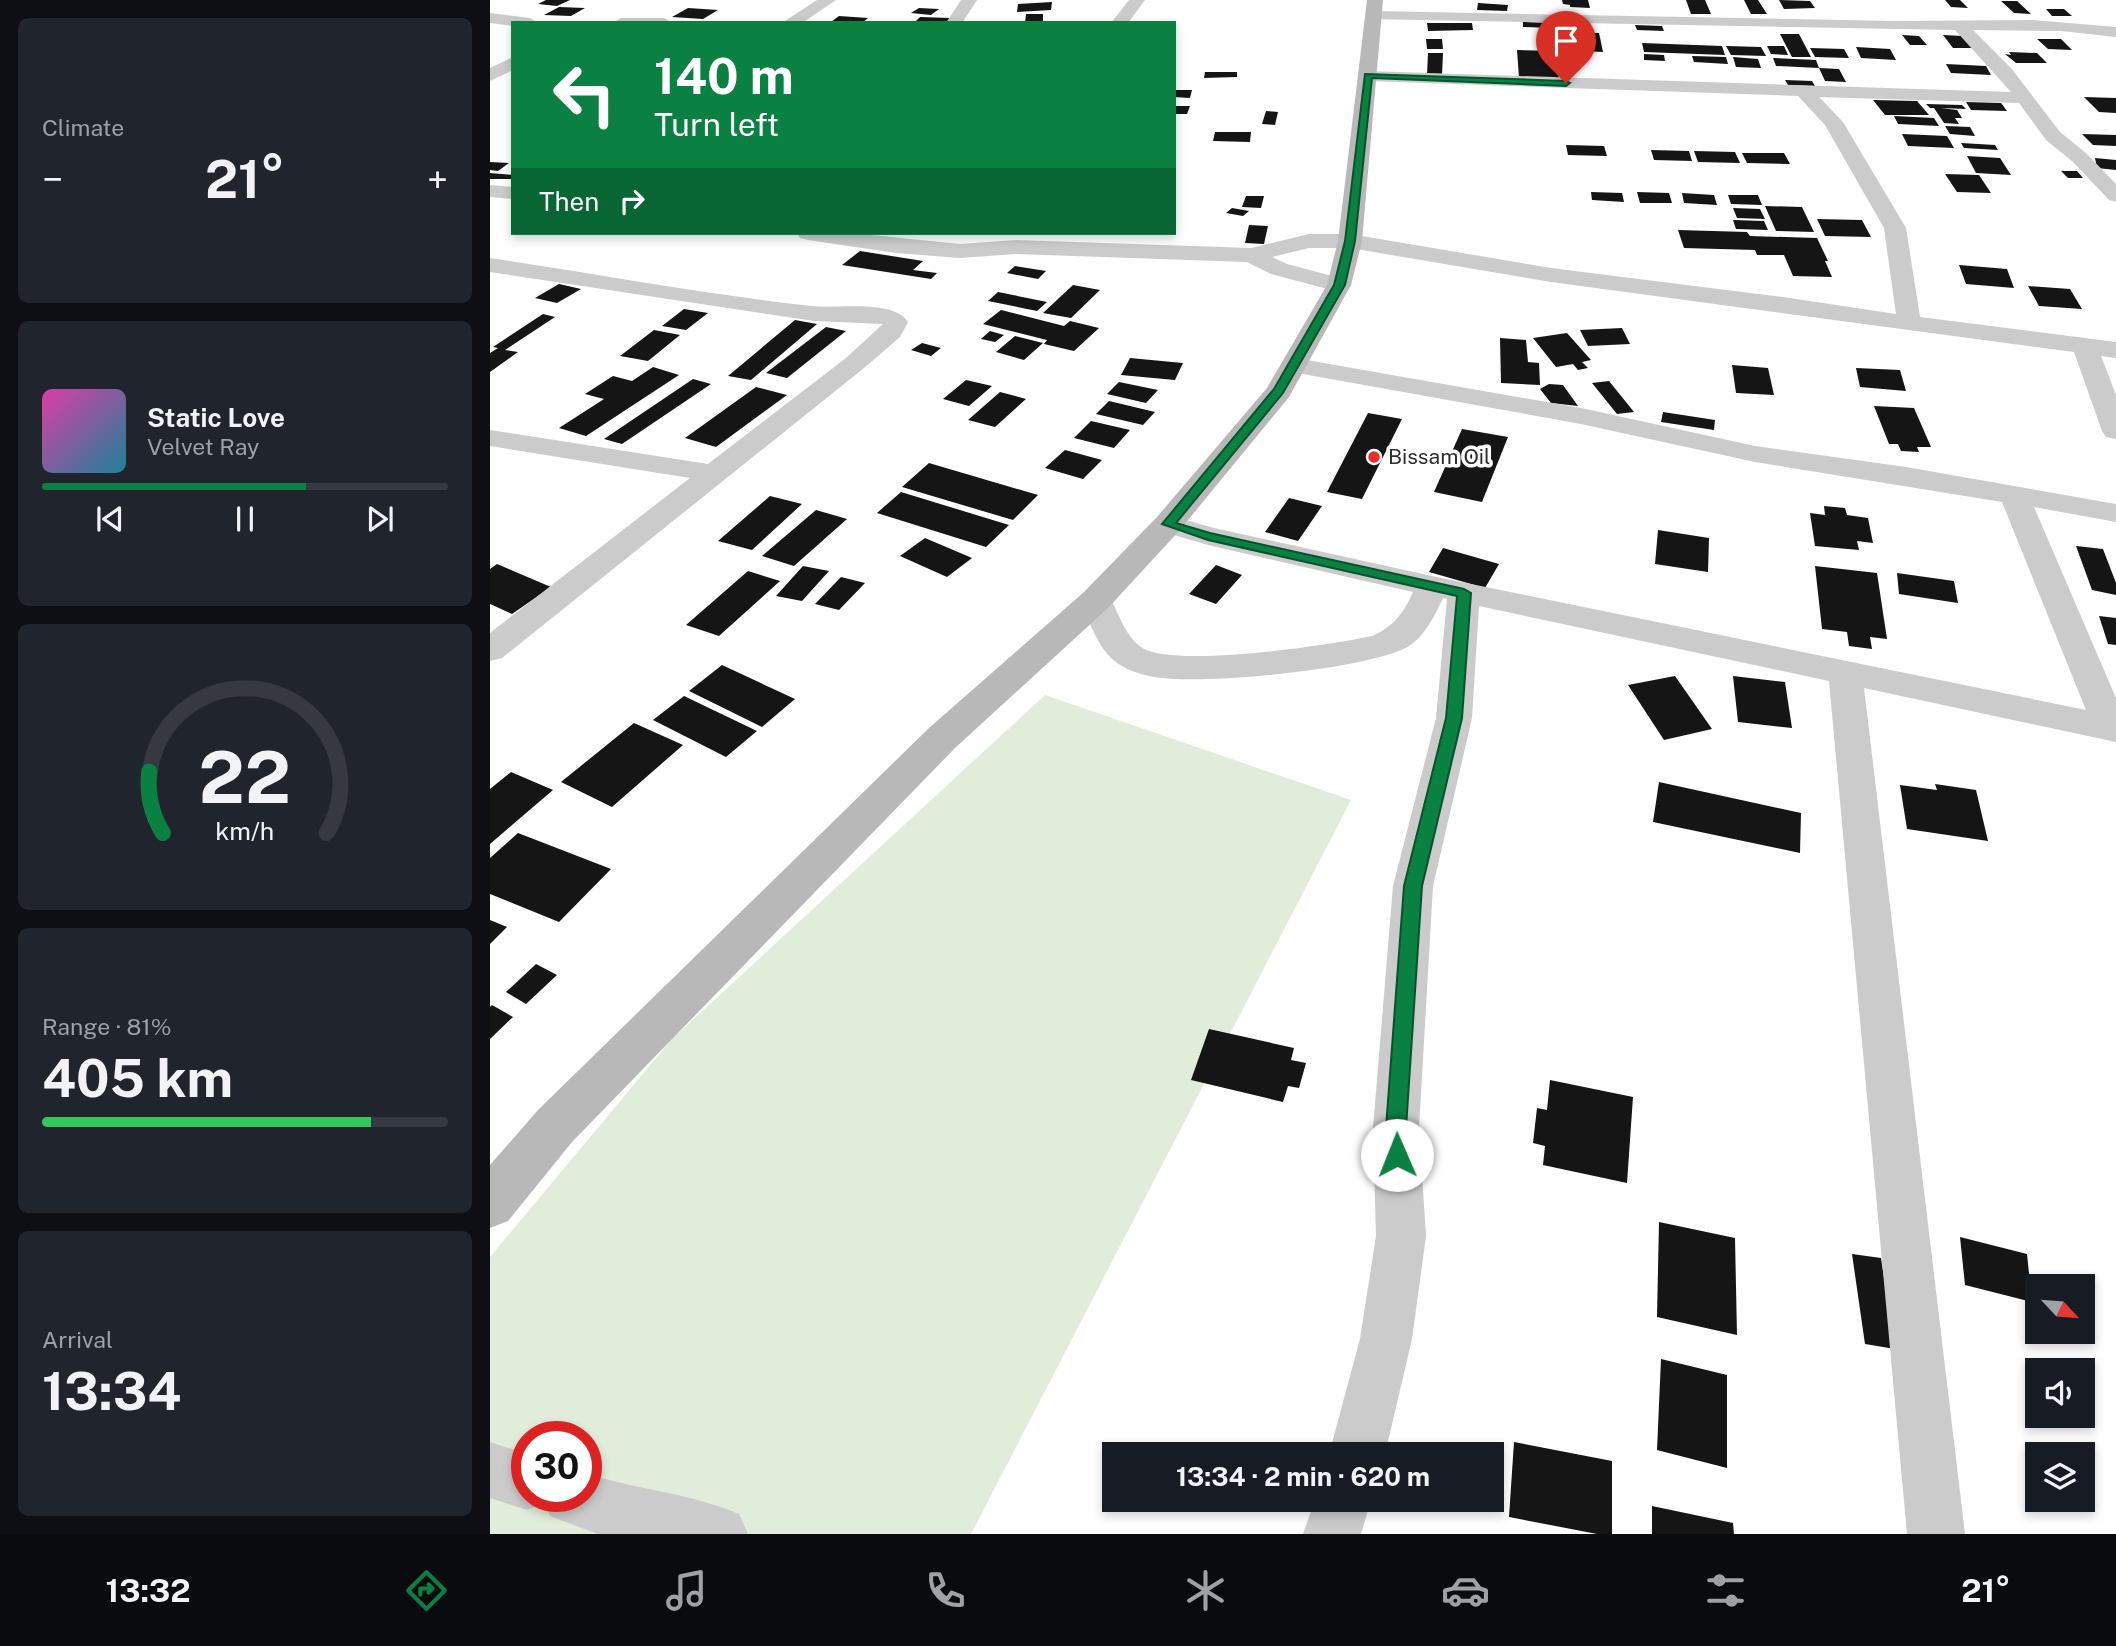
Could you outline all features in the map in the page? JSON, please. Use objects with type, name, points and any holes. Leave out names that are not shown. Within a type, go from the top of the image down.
[{"type":"main road","points":[[490,1203],[555,1126],[923,757],[1096,600],[1168,524],[1279,391],[1339,285],[1350,241],[1375,8]]},
{"type":"street","points":[[793,21],[828,0]]},
{"type":"street","points":[[955,21],[969,0]]},
{"type":"street","points":[[1121,21],[1137,0]]},
{"type":"street","points":[[624,21],[643,5]]},
{"type":"street","points":[[1375,8],[2078,28],[2116,32]]},
{"type":"street","points":[[490,18],[514,21]]},
{"type":"street","points":[[1960,26],[2005,72],[2053,136],[2080,158],[2116,196]]},
{"type":"street","points":[[490,76],[511,63]]},
{"type":"street","points":[[1368,76],[2022,98]]},
{"type":"street","points":[[1803,90],[1833,122],[1895,228],[1909,323]]},
{"type":"street","points":[[490,191],[511,194]]},
{"type":"street","points":[[822,235],[896,246],[950,250],[1016,247],[1251,256],[1309,241],[1350,241],[1551,275],[1783,304],[2116,351]]},
{"type":"street","points":[[987,235],[1016,247]]},
{"type":"street","points":[[1251,256],[1279,269],[1339,285]]},
{"type":"street","points":[[490,265],[814,314],[886,316],[896,322],[891,332],[855,363],[490,650]]},
{"type":"street","points":[[2085,346],[2116,431]]},
{"type":"street","points":[[1295,366],[1581,416],[1755,454],[2014,494],[2116,513]]},
{"type":"street","points":[[490,438],[716,474]]},
{"type":"street","points":[[2014,494],[2113,728]]},
{"type":"street","points":[[1168,524],[1208,536],[1448,590],[2113,728]]},
{"type":"street","points":[[1096,600],[1115,639],[1129,656],[1161,667],[1200,667],[1366,651],[1395,639],[1448,590]]},
{"type":"street","points":[[1360,1442],[1386,1339],[1401,1237],[1396,1128],[1413,886],[1454,718],[1448,590]]},
{"type":"street","points":[[1845,673],[1936,1534]]},
{"type":"street","points":[[490,1470],[511,1477]]},
{"type":"street","points":[[602,1507],[623,1514],[719,1534]]},
{"type":"street","points":[[1332,1534],[1339,1512]]},
{"type":"green space","points":[[1045,695],[1351,800],[971,1534],[490,1534],[490,1257],[672,1039]]},
{"type":"building","points":[[546,0],[570,0],[557,6],[538,4]]},
{"type":"building","points":[[1562,0],[1588,0],[1590,8],[1570,7],[1563,4]]},
{"type":"building","points":[[1686,0],[1705,0],[1711,14],[1691,14]]},
{"type":"building","points":[[1744,0],[1758,0],[1767,14],[1751,14]]},
{"type":"building","points":[[1779,0],[1810,1],[1815,8],[1784,9]]},
{"type":"building","points":[[1945,0],[1960,0],[1968,8],[1951,7]]},
{"type":"building","points":[[2001,1],[2017,1],[2031,14],[2014,13]]},
{"type":"building","points":[[1052,2],[1051,10],[1017,12],[1018,4]]},
{"type":"building","points":[[1478,3],[1508,5],[1507,11],[1477,10]]},
{"type":"building","points":[[559,7],[585,8],[571,16],[544,15]]},
{"type":"building","points":[[688,8],[718,10],[703,19],[672,17]]},
{"type":"building","points":[[919,8],[939,9],[931,15],[911,13]]},
{"type":"building","points":[[2046,9],[2064,9],[2072,16],[2052,16]]},
{"type":"building","points":[[1026,14],[1043,14],[1043,21],[1025,21]]},
{"type":"building","points":[[839,16],[868,18],[864,21],[832,21]]},
{"type":"building","points":[[920,17],[950,18],[948,21],[916,21]]},
{"type":"building","points":[[1523,22],[1553,23],[1554,28],[1523,27]]},
{"type":"building","points":[[1427,23],[1472,23],[1473,30],[1428,31]]},
{"type":"building","points":[[1635,25],[1662,26],[1664,31],[1637,30]]},
{"type":"building","points":[[1577,33],[1599,33],[1603,52],[1581,51]]},
{"type":"building","points":[[1780,34],[1799,34],[1811,57],[1792,57]]},
{"type":"building","points":[[1902,35],[1919,36],[1927,45],[1910,45]]},
{"type":"building","points":[[1943,35],[1963,36],[1973,48],[1953,48]]},
{"type":"building","points":[[1426,39],[1442,39],[1443,49],[1427,49]]},
{"type":"building","points":[[2037,39],[2061,39],[2072,50],[2048,49]]},
{"type":"building","points":[[1642,43],[1722,46],[1725,55],[1644,52]]},
{"type":"building","points":[[1726,46],[1761,47],[1766,56],[1731,55]]},
{"type":"building","points":[[1767,46],[1784,46],[1788,55],[1771,54]]},
{"type":"building","points":[[1856,47],[1890,49],[1896,60],[1861,58]]},
{"type":"building","points":[[1810,48],[1844,49],[1849,58],[1815,57]]},
{"type":"building","points":[[1517,50],[1555,51],[1559,79],[1519,78]]},
{"type":"building","points":[[2009,52],[2037,53],[2047,63],[2016,63],[2005,54],[2011,55]]},
{"type":"building","points":[[1428,53],[1443,53],[1442,75],[1427,75]]},
{"type":"building","points":[[1644,54],[1664,55],[1665,61],[1644,60]]},
{"type":"building","points":[[1692,56],[1726,57],[1728,64],[1694,62]]},
{"type":"building","points":[[1733,57],[1758,59],[1761,68],[1736,67]]},
{"type":"building","points":[[1773,58],[1816,60],[1819,68],[1776,66]]},
{"type":"building","points":[[1946,64],[1986,66],[1991,75],[1951,73]]},
{"type":"building","points":[[1819,68],[1839,69],[1846,82],[1825,81]]},
{"type":"building","points":[[1205,72],[1237,72],[1237,77],[1204,78]]},
{"type":"building","points":[[1785,80],[1812,81],[1815,86],[1788,85]]},
{"type":"building","points":[[1176,90],[1192,90],[1190,98],[1176,97]]},
{"type":"building","points":[[2084,97],[2116,98],[2116,113],[2099,112]]},
{"type":"building","points":[[1873,100],[1917,101],[1929,115],[1885,115]]},
{"type":"building","points":[[1966,102],[2001,103],[2007,111],[1971,110]]},
{"type":"building","points":[[1926,104],[1962,105],[1966,109],[1941,108],[1957,110],[1962,118],[1955,118],[1959,124],[1944,123],[1934,108]]},
{"type":"building","points":[[1176,106],[1190,106],[1187,114],[1176,114]]},
{"type":"building","points":[[1266,111],[1278,112],[1275,125],[1262,124]]},
{"type":"building","points":[[1894,116],[1934,118],[1939,126],[1898,124]]},
{"type":"building","points":[[1945,126],[1970,127],[1975,136],[1950,134]]},
{"type":"building","points":[[1215,132],[1251,132],[1250,142],[1213,141]]},
{"type":"building","points":[[1902,134],[1947,136],[1954,148],[1908,146]]},
{"type":"building","points":[[2082,134],[2116,135],[2116,146],[2093,145]]},
{"type":"building","points":[[1961,143],[1995,145],[1998,150],[1964,148]]},
{"type":"building","points":[[1566,145],[1604,146],[1607,156],[1568,155]]},
{"type":"building","points":[[1651,150],[1689,151],[1692,161],[1654,160]]},
{"type":"building","points":[[1694,151],[1735,152],[1740,163],[1698,162]]},
{"type":"building","points":[[1742,153],[1784,153],[1790,164],[1747,163]]},
{"type":"building","points":[[1967,156],[2000,158],[2011,175],[1976,173]]},
{"type":"building","points":[[2095,158],[2116,160],[2116,170],[2097,168]]},
{"type":"building","points":[[490,162],[509,163],[498,171],[490,170]]},
{"type":"building","points":[[2061,171],[2077,171],[2083,178],[2068,178]]},
{"type":"building","points":[[490,173],[511,175],[511,179],[490,179]]},
{"type":"building","points":[[1945,174],[1979,175],[1991,193],[1957,192]]},
{"type":"building","points":[[1591,192],[1622,193],[1624,202],[1592,200]]},
{"type":"building","points":[[1637,192],[1669,193],[1672,203],[1640,203]]},
{"type":"building","points":[[1682,193],[1714,195],[1717,205],[1684,203]]},
{"type":"building","points":[[1728,195],[1758,195],[1762,205],[1731,204]]},
{"type":"building","points":[[1246,196],[1264,196],[1261,208],[1242,207]]},
{"type":"building","points":[[1765,206],[1802,207],[1814,232],[1776,231]]},
{"type":"building","points":[[1232,208],[1249,211],[1243,216],[1226,213]]},
{"type":"building","points":[[1733,208],[1760,209],[1765,219],[1737,218]]},
{"type":"building","points":[[1817,219],[1862,220],[1871,237],[1825,236]]},
{"type":"building","points":[[1733,220],[1764,221],[1768,230],[1736,229]]},
{"type":"building","points":[[1249,225],[1268,226],[1264,244],[1245,243]]},
{"type":"building","points":[[1678,230],[1817,238],[1832,277],[1793,276],[1784,255],[1757,255],[1755,250],[1684,248]]},
{"type":"building","points":[[860,251],[923,261],[913,270],[937,273],[931,279],[842,265]]},
{"type":"building","points":[[1959,265],[2007,269],[2014,288],[1966,284]]},
{"type":"building","points":[[1015,266],[1046,271],[1038,279],[1007,273]]},
{"type":"building","points":[[559,284],[581,289],[557,303],[535,298]]},
{"type":"building","points":[[1073,285],[1100,290],[1071,318],[1043,313]]},
{"type":"building","points":[[2028,286],[2070,289],[2082,309],[2039,306]]},
{"type":"building","points":[[998,292],[1047,302],[1037,311],[988,301]]},
{"type":"building","points":[[684,309],[708,313],[686,330],[662,326]]},
{"type":"building","points":[[1001,310],[1064,326],[1070,321],[1099,328],[1074,351],[1044,344],[1047,340],[983,324]]},
{"type":"building","points":[[543,314],[555,317],[505,350],[518,352],[490,372],[490,353],[498,348],[493,347]]},
{"type":"building","points":[[795,320],[817,324],[751,380],[728,376]]},
{"type":"building","points":[[826,327],[846,331],[787,378],[766,373]]},
{"type":"building","points":[[1622,328],[1630,344],[1588,346],[1580,330]]},
{"type":"building","points":[[654,330],[680,335],[648,361],[620,356]]},
{"type":"building","points":[[990,331],[1004,335],[995,342],[981,339]]},
{"type":"building","points":[[1567,333],[1591,360],[1582,362],[1588,368],[1578,370],[1573,364],[1556,367],[1533,338]]},
{"type":"building","points":[[1015,336],[1043,343],[1024,360],[996,352]]},
{"type":"building","points":[[1500,338],[1526,340],[1528,362],[1539,363],[1540,385],[1501,383]]},
{"type":"building","points":[[922,343],[941,348],[931,356],[911,350]]},
{"type":"building","points":[[1130,358],[1183,363],[1175,380],[1121,375]]},
{"type":"building","points":[[1732,365],[1768,368],[1774,395],[1736,393]]},
{"type":"building","points":[[653,367],[679,375],[586,436],[559,428],[604,399],[585,394],[613,376],[632,381]]},
{"type":"building","points":[[1856,368],[1900,370],[1906,391],[1860,387]]},
{"type":"building","points":[[693,379],[711,384],[622,444],[604,439]]},
{"type":"building","points":[[966,380],[992,386],[969,406],[943,399]]},
{"type":"building","points":[[1609,381],[1634,412],[1617,414],[1592,383]]},
{"type":"building","points":[[1119,382],[1158,390],[1146,403],[1107,394]]},
{"type":"building","points":[[1549,384],[1563,385],[1578,406],[1551,403],[1540,389]]},
{"type":"building","points":[[756,387],[787,395],[716,447],[685,438]]},
{"type":"building","points":[[1000,392],[1026,399],[995,427],[968,420]]},
{"type":"building","points":[[1109,401],[1155,412],[1143,425],[1096,414]]},
{"type":"building","points":[[1874,406],[1914,408],[1931,447],[1917,447],[1919,452],[1901,451],[1898,444],[1889,444]]},
{"type":"building","points":[[1663,412],[1715,420],[1714,430],[1661,422]]},
{"type":"building","points":[[1368,413],[1402,419],[1362,499],[1327,492]]},
{"type":"building","points":[[1091,421],[1130,430],[1114,448],[1074,438]]},
{"type":"building","points":[[1462,429],[1508,437],[1482,502],[1434,492]]},
{"type":"building","points":[[1065,450],[1102,460],[1083,479],[1045,468]]},
{"type":"building","points":[[929,463],[1038,495],[1013,520],[902,487]]},
{"type":"building","points":[[901,492],[1009,525],[986,547],[877,513]]},
{"type":"building","points":[[770,496],[802,504],[752,550],[718,541]]},
{"type":"building","points":[[1289,498],[1322,506],[1298,541],[1265,532]]},
{"type":"building","points":[[1824,506],[1845,508],[1847,515],[1868,518],[1873,543],[1857,541],[1859,550],[1815,546],[1810,513],[1825,515]]},
{"type":"building","points":[[816,510],[847,519],[794,566],[762,556]]},
{"type":"building","points":[[1658,530],[1709,538],[1708,572],[1655,564]]},
{"type":"building","points":[[925,538],[972,558],[947,577],[900,556]]},
{"type":"building","points":[[2076,546],[2103,549],[2116,583],[2116,595],[2092,590]]},
{"type":"building","points":[[1443,548],[1499,564],[1485,588],[1429,572]]},
{"type":"building","points":[[497,564],[551,587],[512,614],[490,604],[490,569]]},
{"type":"building","points":[[1216,565],[1242,575],[1216,604],[1189,594]]},
{"type":"building","points":[[803,566],[829,571],[802,601],[776,596]]},
{"type":"building","points":[[1815,566],[1877,573],[1887,639],[1870,637],[1872,649],[1849,646],[1847,632],[1822,629]]},
{"type":"building","points":[[748,571],[780,581],[719,636],[686,625]]},
{"type":"building","points":[[1897,573],[1954,581],[1958,603],[1899,594]]},
{"type":"building","points":[[841,577],[865,583],[839,610],[815,604]]},
{"type":"building","points":[[2099,616],[2116,618],[2116,645],[2108,644]]},
{"type":"building","points":[[722,665],[795,699],[762,727],[689,691]]},
{"type":"building","points":[[1675,676],[1712,729],[1664,740],[1628,685]]},
{"type":"building","points":[[1733,676],[1785,682],[1792,728],[1738,722]]},
{"type":"building","points":[[684,696],[757,731],[726,757],[653,720]]},
{"type":"building","points":[[634,723],[683,745],[612,807],[561,782]]},
{"type":"building","points":[[511,772],[553,790],[490,844],[490,789]]},
{"type":"building","points":[[1659,782],[1801,813],[1800,853],[1653,822]]},
{"type":"building","points":[[1935,784],[1976,790],[1988,841],[1907,829],[1900,785],[1937,790]]},
{"type":"building","points":[[518,833],[611,869],[559,922],[490,894],[490,858]]},
{"type":"building","points":[[490,920],[507,927],[490,944]]},
{"type":"building","points":[[536,964],[557,975],[526,1004],[506,992]]},
{"type":"building","points":[[492,1005],[513,1017],[490,1039],[490,1007]]},
{"type":"building","points":[[1209,1029],[1294,1048],[1291,1060],[1306,1063],[1299,1088],[1288,1086],[1283,1102],[1191,1080]]},
{"type":"building","points":[[1550,1080],[1633,1097],[1627,1183],[1543,1165],[1545,1146],[1533,1143],[1537,1108],[1547,1110]]},
{"type":"building","points":[[1659,1222],[1735,1238],[1737,1335],[1657,1317]]},
{"type":"building","points":[[1960,1237],[2027,1254],[2029,1274],[2025,1274],[2025,1300],[1965,1285]]},
{"type":"building","points":[[1852,1254],[1881,1258],[1895,1349],[1865,1344]]},
{"type":"building","points":[[1661,1359],[1727,1375],[1727,1468],[1657,1450]]},
{"type":"building","points":[[1514,1442],[1612,1461],[1612,1534],[1597,1534],[1509,1517]]},
{"type":"building","points":[[1652,1506],[1733,1523],[1734,1534],[1652,1534]]},
{"type":"place","name":"Bissam Oil","points":[[1374,457]]},
{"type":"route","points":[[1397,1155],[1396,1128],[1413,886],[1454,718],[1464,593],[1208,536],[1168,524],[1279,391],[1339,285],[1350,241],[1368,76],[1566,83]]}]
